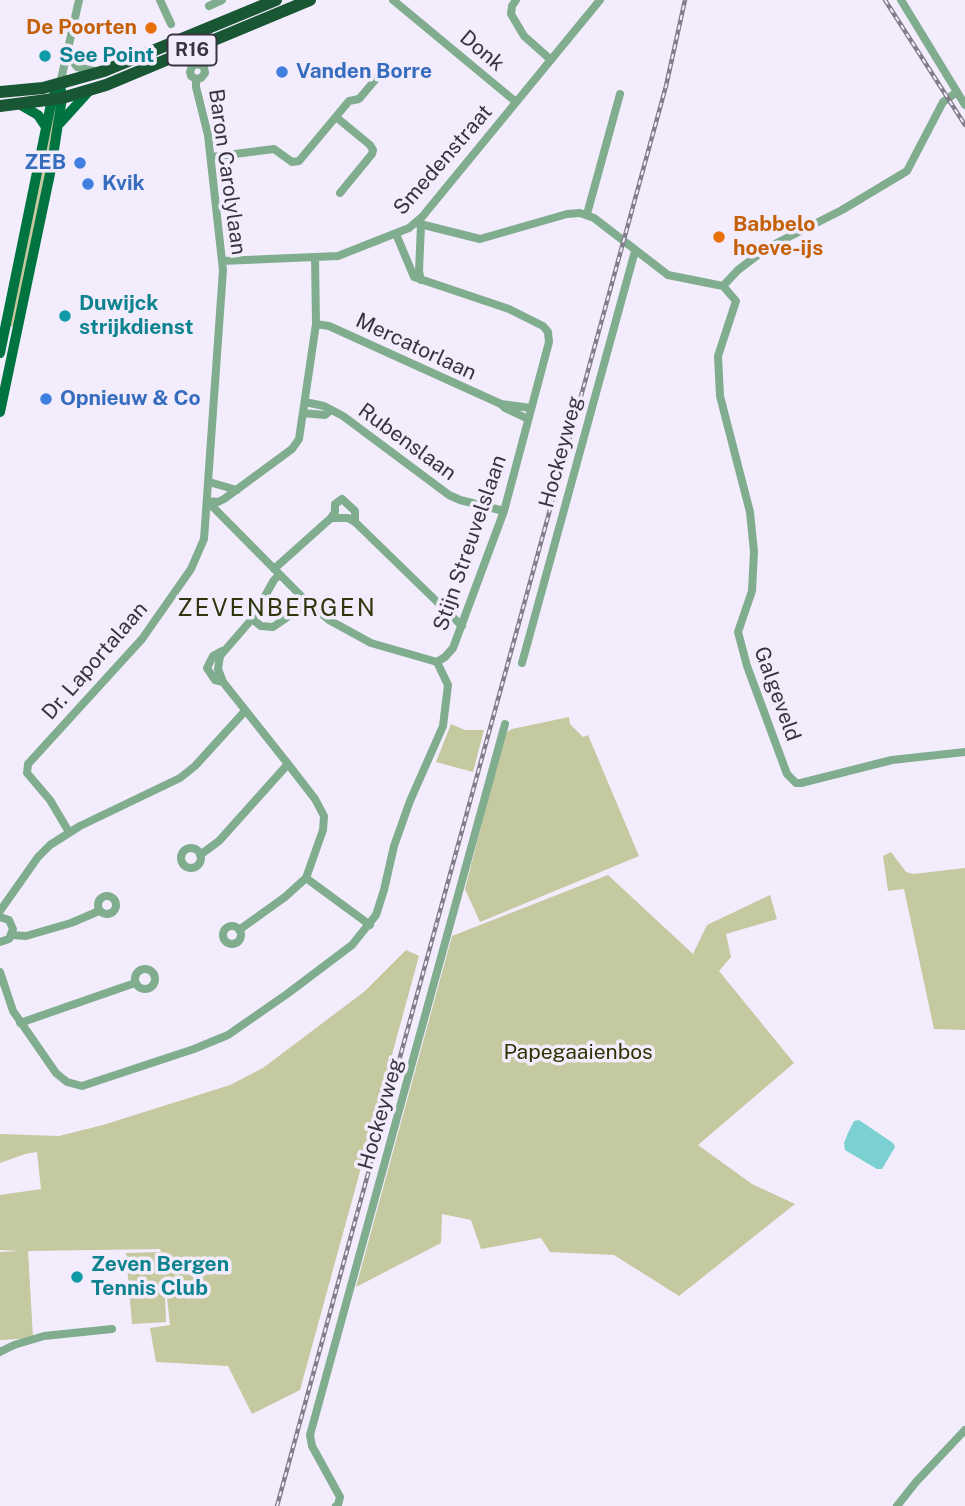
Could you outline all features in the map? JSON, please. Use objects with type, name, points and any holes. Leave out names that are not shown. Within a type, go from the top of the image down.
[{"type":"highway","name":"R16","points":[[0,92],[61,84],[104,71],[276,0]]},
{"type":"highway","name":"R16","points":[[0,106],[57,98],[90,90],[161,64],[310,0]]},
{"type":"main road","points":[[0,353],[46,127],[61,84]]},
{"type":"main road","points":[[58,126],[90,90]]},
{"type":"main road","points":[[0,412],[58,126],[57,98]]},
{"type":"main road","points":[[19,104],[38,115],[46,127]]},
{"type":"main road","points":[[4,335],[13,333],[16,339]]},
{"type":"street","points":[[61,84],[79,0]]},
{"type":"street","points":[[160,0],[171,24]]},
{"type":"street","points":[[209,6],[222,0]]},
{"type":"street","name":"Donk","points":[[393,0],[516,102]]},
{"type":"street","points":[[516,0],[511,13],[524,36],[551,60]]},
{"type":"street","name":"Smedenstraat","points":[[222,261],[350,253],[419,224],[600,0]]},
{"type":"street","points":[[901,0],[965,105]]},
{"type":"street","points":[[66,53],[72,63],[80,68],[104,71]]},
{"type":"street","points":[[211,156],[274,149],[292,162],[299,161],[349,101],[359,99],[382,73]]},
{"type":"street","name":"Baron Carolylaan","points":[[196,79],[211,156],[222,261],[207,501]]},
{"type":"street","points":[[421,280],[419,224],[480,239],[566,214],[587,214],[668,275],[723,286],[767,247],[842,210],[908,172],[943,102],[957,92]]},
{"type":"street","points":[[587,214],[620,94]]},
{"type":"street","points":[[336,117],[373,150],[340,193]]},
{"type":"street","points":[[396,234],[414,277],[421,280]]},
{"type":"street","name":"Hockeyweg","points":[[522,663],[635,251]]},
{"type":"street","points":[[207,501],[218,502],[236,490],[295,446],[299,439],[316,324],[315,257]]},
{"type":"street","name":"Stijn Streuvelslaan","points":[[370,925],[380,904],[394,846],[410,801],[443,726],[448,685],[437,662],[453,648],[504,511],[549,342],[548,332],[543,326],[478,297],[421,280]]},
{"type":"street","name":"Galgeveld","points":[[723,286],[736,301],[718,356],[720,396],[750,512],[754,552],[752,591],[738,632],[747,666],[787,774],[796,783],[801,783],[892,760],[965,752]]},
{"type":"street","name":"Mercatorlaan","points":[[316,324],[329,326],[501,404],[531,408]]},
{"type":"street","name":"Rubenslaan","points":[[305,402],[324,406],[343,416],[449,495],[504,511]]},
{"type":"street","name":"Mercatorlaan","points":[[501,404],[528,418]]},
{"type":"street","name":"Rubenslaan","points":[[303,413],[325,415],[330,411]]},
{"type":"street","points":[[209,482],[236,490]]},
{"type":"street","points":[[239,930],[285,897],[306,878],[323,830],[324,816],[315,799],[223,682],[218,661],[251,619],[277,572],[331,517],[335,512],[335,504],[342,499],[355,511],[355,522]]},
{"type":"street","points":[[207,501],[308,603],[335,624],[388,649],[437,662]]},
{"type":"street","name":"Dr. Laportalaan","points":[[69,832],[50,800],[27,773],[28,764],[142,639],[196,561],[201,550],[207,501]]},
{"type":"street","points":[[205,525],[221,516]]},
{"type":"street","points":[[331,517],[341,516],[355,522],[462,626]]},
{"type":"street","points":[[251,619],[261,626],[273,627],[308,603]]},
{"type":"street","points":[[0,911],[38,858],[69,832],[180,778],[195,766],[246,711]]},
{"type":"street","name":"Hockeyweg","points":[[336,1506],[340,1497],[312,1446],[310,1435],[505,724]]},
{"type":"street","points":[[200,855],[219,841],[288,764]]},
{"type":"street","points":[[0,972],[20,1023],[61,1078],[74,1085],[90,1085],[228,1035],[343,952],[370,925],[306,878]]},
{"type":"street","points":[[12,935],[26,936],[71,923],[99,911]]},
{"type":"street","points":[[0,917],[11,922],[13,929],[7,941],[0,942]]},
{"type":"street","points":[[20,1023],[135,983]]},
{"type":"street","points":[[0,1352],[44,1336],[112,1329]]},
{"type":"street","points":[[897,1506],[965,1430]]},
{"type":"green space","points":[[52,114],[56,115],[46,163],[47,172],[14,327],[9,326]]},
{"type":"green space","points":[[569,717],[570,724],[583,737],[588,735],[639,856],[480,922],[465,889],[505,733],[512,729]]},
{"type":"green space","points":[[451,724],[465,730],[484,730],[473,772],[436,762]]},
{"type":"green space","points":[[891,852],[906,872],[913,874],[965,868],[965,1030],[934,1029],[904,889],[888,891],[883,856]]},
{"type":"green space","name":"Papegaaienbos","points":[[608,875],[693,954],[707,925],[770,895],[777,919],[726,934],[731,957],[719,971],[794,1063],[698,1145],[752,1184],[795,1204],[679,1296],[614,1255],[550,1252],[541,1238],[481,1249],[471,1220],[442,1214],[441,1243],[356,1287],[452,936]]},
{"type":"green space","points":[[406,950],[419,956],[300,1390],[252,1414],[228,1366],[156,1362],[150,1328],[170,1325],[164,1271],[166,1322],[132,1324],[126,1253],[161,1252],[160,1249],[28,1251],[33,1338],[0,1340],[0,1252],[20,1251],[0,1250],[0,1195],[41,1189],[37,1152],[0,1163],[0,1134],[59,1136],[230,1085],[263,1068],[365,991]]},
{"type":"shaded area","points":[[859,1120],[895,1147],[882,1169],[877,1169],[845,1150],[844,1143],[848,1133],[854,1121]]},
{"type":"railway","points":[[277,1506],[666,86],[685,0]]},
{"type":"railway","points":[[885,0],[965,125]]},
{"type":"place","name":"De Poorten","points":[[151,28]]},
{"type":"place","name":"See Point","points":[[45,56]]},
{"type":"place","name":"Vanden Borre","points":[[282,72]]},
{"type":"place","name":"ZEB","points":[[80,163]]},
{"type":"place","name":"Kvik","points":[[88,184]]},
{"type":"place","name":"Babbelo hoeve-ijs","points":[[719,237]]},
{"type":"place","name":"Duwijck strijkdienst","points":[[65,316]]},
{"type":"place","name":"Opnieuw & Co","points":[[46,399]]},
{"type":"place","name":"Zeven Bergen Tennis Club","points":[[77,1277]]},
{"type":"district","name":"ZEVENBERGEN","points":[[277,609]]}]
